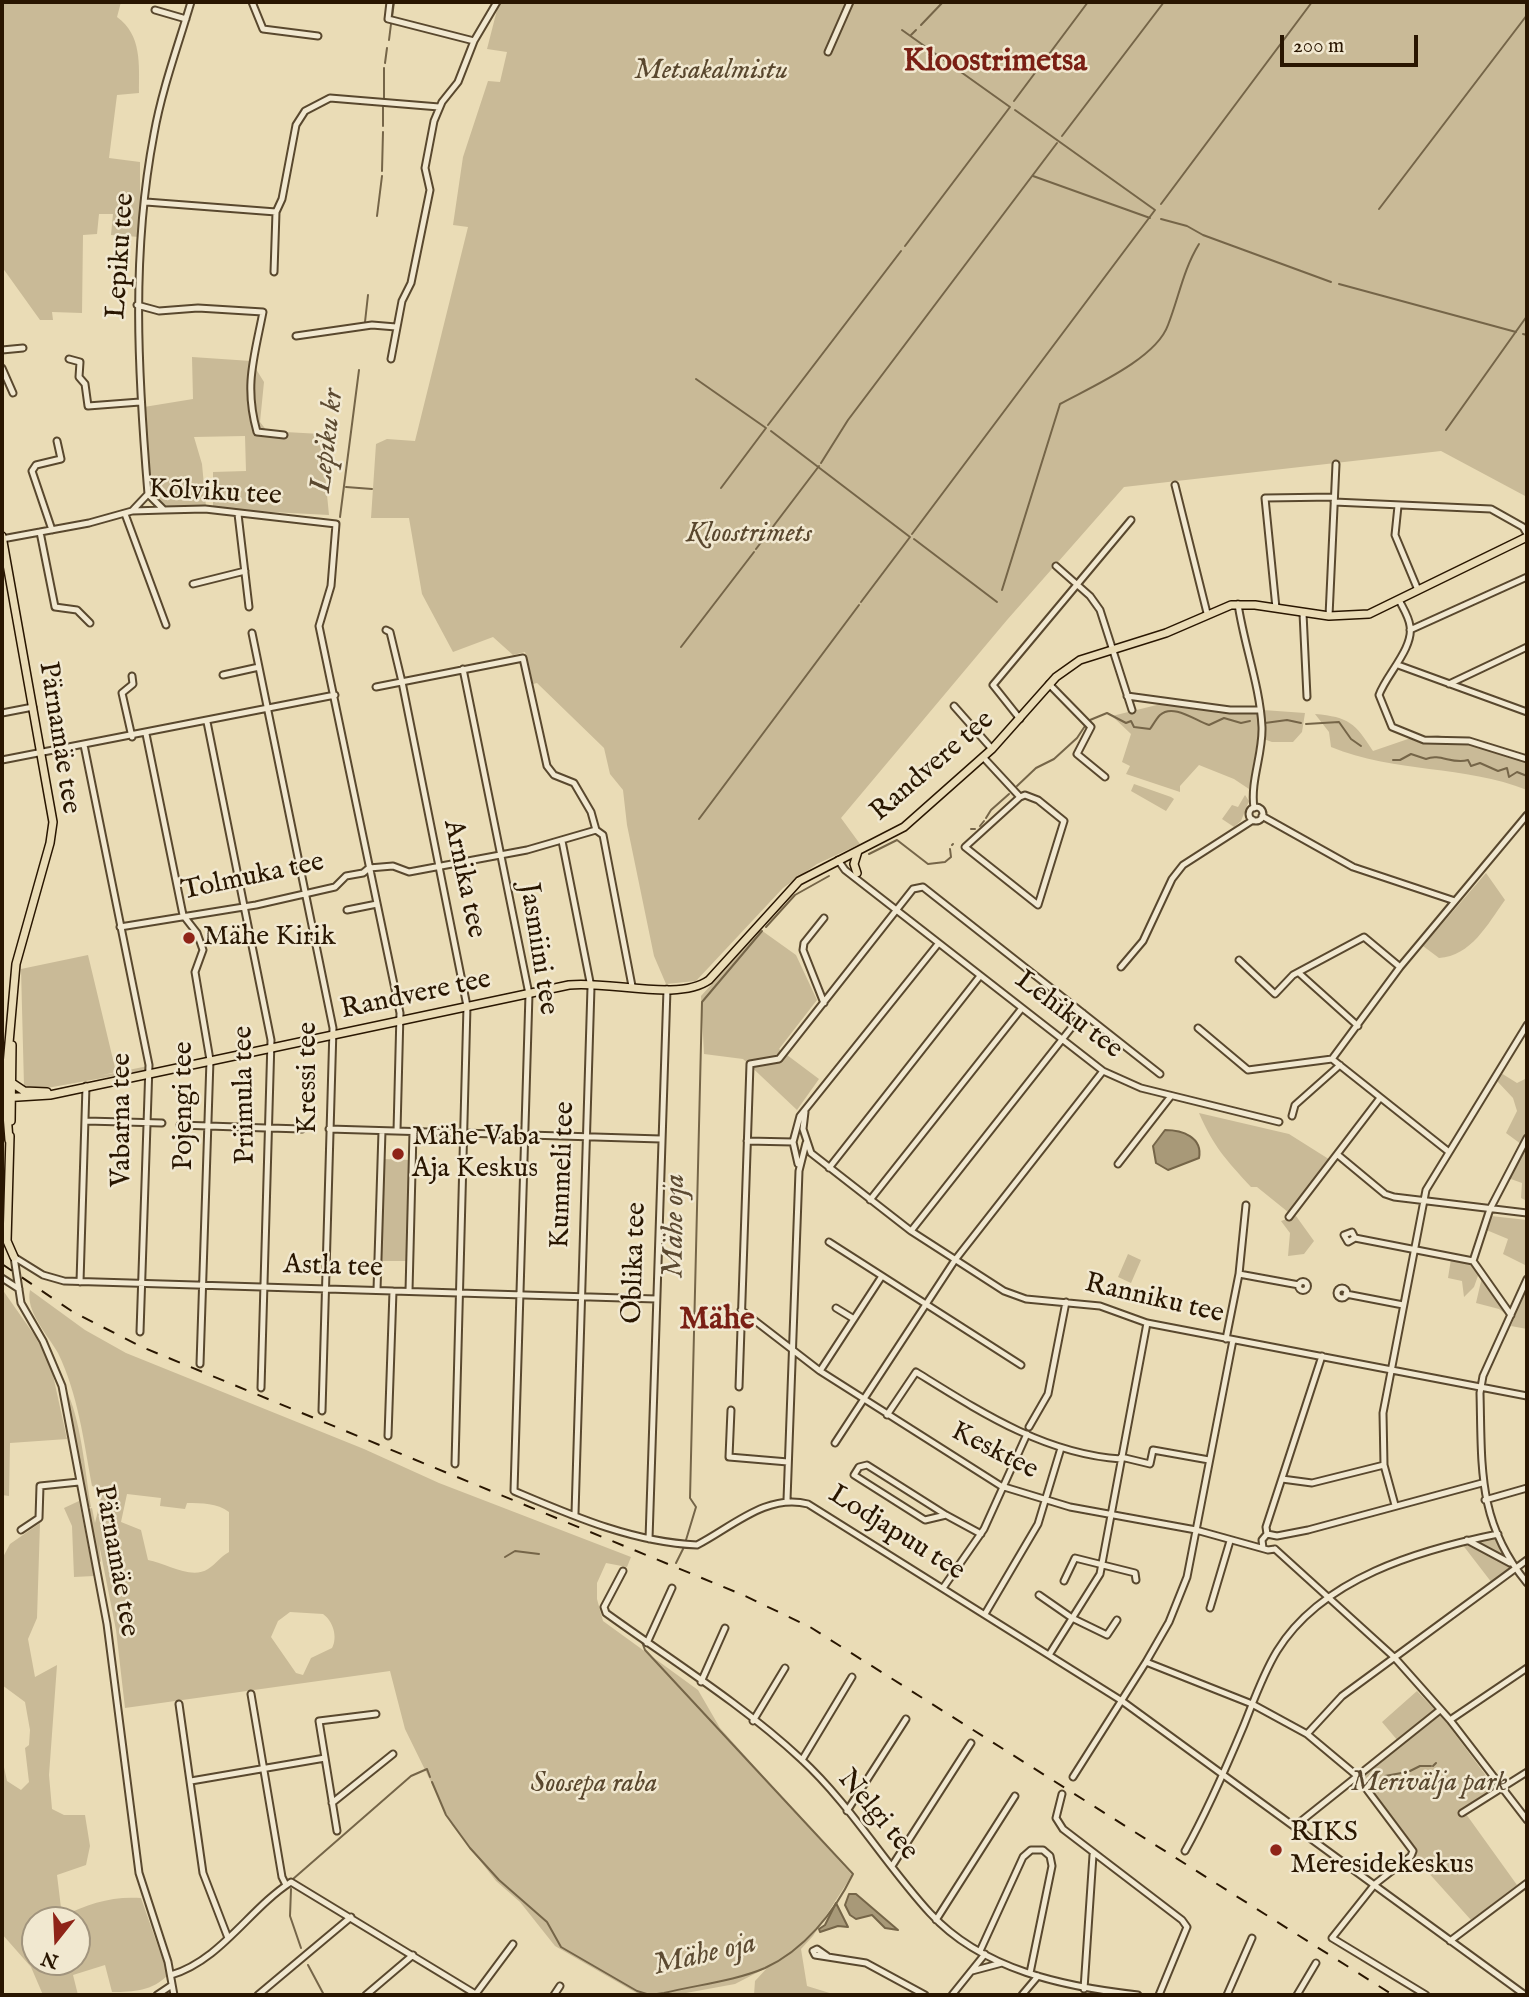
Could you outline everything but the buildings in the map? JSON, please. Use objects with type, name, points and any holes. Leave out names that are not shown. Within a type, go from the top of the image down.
[{"type":"main road","name":"Randvere tee","points":[[6,1099],[57,1092],[590,982],[689,990],[709,980],[787,892],[818,869],[904,827],[992,749],[1049,684],[1080,660],[1166,633],[1207,613],[1238,604],[1329,616],[1369,614],[1527,535]]},
{"type":"main road","name":"Pärnamäe tee","points":[[2,538],[53,827],[18,955],[6,1099],[9,1140],[7,1241],[14,1257]]},
{"type":"main road","points":[[857,873],[854,864],[858,850]]},
{"type":"main road","name":"Pärnamäe tee","points":[[6,1099],[12,1083],[12,1027]]},
{"type":"main road","points":[[12,1083],[24,1091],[57,1092]]},
{"type":"street","name":"Lepiku tee","points":[[148,494],[137,305],[146,202],[159,110],[191,2]]},
{"type":"street","points":[[252,2],[263,29],[318,36]]},
{"type":"street","points":[[390,2],[388,19],[474,41]]},
{"type":"street","points":[[391,359],[402,301],[411,283],[430,190],[425,168],[439,107],[458,82],[474,41],[497,2]]},
{"type":"street","points":[[828,52],[850,2]]},
{"type":"street","points":[[155,10],[186,19]]},
{"type":"street","points":[[274,272],[276,212],[282,199],[296,125],[313,104],[330,98],[439,107]]},
{"type":"street","points":[[146,202],[276,212]]},
{"type":"street","points":[[137,305],[159,311],[198,308],[263,312],[249,383],[249,405],[257,432],[284,435]]},
{"type":"street","points":[[296,336],[372,325],[396,327]]},
{"type":"street","points":[[2,351],[23,348]]},
{"type":"street","points":[[69,359],[80,362],[79,377],[85,384],[88,406],[141,402]]},
{"type":"street","points":[[2,368],[13,393]]},
{"type":"street","points":[[52,530],[32,471],[36,465],[61,459],[57,441]]},
{"type":"street","points":[[1329,616],[1336,464]]},
{"type":"street","points":[[1175,485],[1207,613]]},
{"type":"street","points":[[164,510],[148,494],[128,513],[166,625]]},
{"type":"street","points":[[1276,608],[1265,498],[1334,499],[1398,506],[1491,509],[1523,527],[1527,535]]},
{"type":"street","points":[[1398,506],[1395,536],[1418,590]]},
{"type":"street","name":"Kõlviku tee","points":[[2,538],[128,513],[164,510],[205,509],[336,524],[331,586],[319,626],[335,695]]},
{"type":"street","points":[[238,514],[249,607]]},
{"type":"street","points":[[1020,719],[993,685],[1131,520]]},
{"type":"street","points":[[40,532],[55,607],[77,610],[90,623]]},
{"type":"street","points":[[1056,566],[1078,583],[1100,610],[1132,710]]},
{"type":"street","points":[[193,584],[245,571]]},
{"type":"street","points":[[1410,631],[1527,577]]},
{"type":"street","points":[[2,585],[11,584]]},
{"type":"street","points":[[1399,600],[1410,631],[1398,666],[1384,681],[1379,695],[1392,727],[1424,740],[1482,743],[1527,759]]},
{"type":"street","points":[[1238,604],[1262,733],[1252,794],[1254,808]]},
{"type":"street","points":[[1303,613],[1307,697]]},
{"type":"street","name":"Arnika tee","points":[[386,630],[390,632],[401,682],[467,1006],[455,1464]]},
{"type":"street","name":"Kressi tee","points":[[252,633],[334,1034],[322,1411]]},
{"type":"street","points":[[1449,684],[1527,647]]},
{"type":"street","points":[[376,687],[523,657],[547,766],[554,775],[574,783],[591,812],[596,830],[603,835],[632,986]]},
{"type":"street","points":[[1398,666],[1527,712]]},
{"type":"street","points":[[223,675],[258,667]]},
{"type":"street","name":"Jasmiini tee","points":[[463,669],[529,994],[514,1491]]},
{"type":"street","points":[[132,676],[133,684],[122,693],[132,737]]},
{"type":"street","points":[[1049,684],[1091,727],[1077,754],[1105,777]]},
{"type":"street","points":[[2,760],[132,737],[335,695],[400,1020],[397,1131]]},
{"type":"street","points":[[1127,696],[1230,710],[1259,710]]},
{"type":"street","points":[[954,706],[992,749]]},
{"type":"street","points":[[2,713],[33,707]]},
{"type":"street","name":"Priimula tee","points":[[207,722],[272,1047],[261,1388]]},
{"type":"street","name":"Pojengi tee","points":[[146,734],[183,915],[197,933],[203,950],[195,972],[210,1060],[200,1364]]},
{"type":"street","name":"Vabarna tee","points":[[84,745],[149,1072],[140,1332]]},
{"type":"street","points":[[983,757],[1020,797]]},
{"type":"street","points":[[1025,795],[1038,800],[1064,821],[1038,905],[965,847],[1020,797],[1025,795]]},
{"type":"street","points":[[1254,808],[1261,810],[1262,816]]},
{"type":"street","points":[[1252,820],[1249,813],[1254,808]]},
{"type":"street","points":[[1198,1028],[1248,1070],[1332,1059],[1400,967],[1527,815]]},
{"type":"street","points":[[1121,967],[1143,941],[1172,879],[1183,865],[1262,816]]},
{"type":"street","points":[[1262,816],[1353,867],[1455,901]]},
{"type":"street","points":[[369,868],[393,866],[408,872],[501,855],[596,830]]},
{"type":"street","name":"Kummeli tee","points":[[562,841],[590,982],[575,1514]]},
{"type":"street","name":"Lehiku tee","points":[[842,858],[863,882]]},
{"type":"street","name":"Lehiku tee","points":[[842,858],[845,870],[1103,1071],[1129,1084],[1279,1122]]},
{"type":"street","name":"Tolmuka tee","points":[[120,927],[335,887],[346,876],[363,873],[369,868]]},
{"type":"street","points":[[739,1387],[750,1064],[779,1059],[913,889],[923,887],[1160,1074]]},
{"type":"street","name":"Tolmuka tee","points":[[347,910],[377,904]]},
{"type":"street","points":[[824,918],[804,943],[803,950],[824,1003]]},
{"type":"street","points":[[1239,960],[1275,994],[1299,972],[1364,937],[1400,967]]},
{"type":"street","points":[[799,1171],[794,1143],[797,1125],[938,944]]},
{"type":"street","points":[[1299,972],[1358,1026]]},
{"type":"street","points":[[829,1168],[980,976]]},
{"type":"street","name":"Oblika tee","points":[[649,1539],[667,989]]},
{"type":"street","points":[[870,1200],[1022,1008]]},
{"type":"street","points":[[911,1231],[1083,1013]]},
{"type":"street","points":[[1395,1505],[1384,1465],[1383,1413],[1426,1190],[1527,1025]]},
{"type":"street","points":[[1332,1059],[1449,1152]]},
{"type":"street","points":[[1292,1116],[1295,1105],[1340,1065]]},
{"type":"street","points":[[835,1443],[955,1260],[1103,1071]]},
{"type":"street","points":[[80,1282],[86,1086]]},
{"type":"street","points":[[1118,1164],[1171,1096]]},
{"type":"street","points":[[1289,1217],[1380,1098]]},
{"type":"street","points":[[787,1500],[799,1171],[804,1144],[805,1112]]},
{"type":"street","points":[[86,1121],[162,1124]]},
{"type":"street","points":[[180,1125],[302,1129]]},
{"type":"street","points":[[329,1129],[661,1139]]},
{"type":"street","points":[[376,1290],[382,1131]]},
{"type":"street","points":[[410,1291],[413,1132]]},
{"type":"street","points":[[794,1143],[799,1136],[804,1144]]},
{"type":"street","points":[[1473,1261],[1490,1209],[1527,1138]]},
{"type":"street","points":[[747,1141],[804,1144]]},
{"type":"street","name":"Ranniku tee","points":[[804,1144],[810,1153],[911,1231],[1004,1292],[1026,1299],[1100,1306],[1147,1323],[1527,1396]]},
{"type":"street","points":[[801,1157],[810,1153]]},
{"type":"street","points":[[1338,1155],[1385,1194],[1527,1213]]},
{"type":"street","points":[[1073,1777],[1169,1622],[1187,1577],[1230,1339],[1246,1205]]},
{"type":"street","points":[[1355,1238],[1473,1261],[1511,1315]]},
{"type":"street","points":[[829,1242],[1021,1365]]},
{"type":"street","name":"Astla tee","points":[[14,1257],[51,1279],[80,1282],[656,1298]]},
{"type":"street","name":"Pärnamäe tee","points":[[14,1257],[21,1303],[43,1341],[62,1386],[107,1623],[139,1873],[171,1975],[174,1995]]},
{"type":"street","points":[[1239,1274],[1298,1285]]},
{"type":"street","points":[[820,1371],[882,1276]]},
{"type":"street","points":[[2,1278],[19,1289]]},
{"type":"street","points":[[1527,1279],[1481,1387],[1482,1483],[1485,1500],[1513,1566],[1527,1583]]},
{"type":"street","points":[[388,1436],[393,1291]]},
{"type":"street","points":[[1346,1294],[1403,1306]]},
{"type":"street","points":[[943,1588],[981,1534],[1048,1394],[1066,1302]]},
{"type":"street","points":[[836,1308],[853,1319]]},
{"type":"street","name":"Kesktee","points":[[741,1310],[820,1371],[1004,1487],[1045,1502],[1196,1530],[1264,1548]]},
{"type":"street","points":[[1049,1655],[1096,1582],[1102,1564],[1147,1323]]},
{"type":"street","points":[[1267,1534],[1265,1527],[1322,1356]]},
{"type":"street","points":[[887,1415],[916,1372],[982,1412],[1061,1448],[1150,1464],[1153,1450],[1209,1460]]},
{"type":"street","points":[[731,1410],[729,1457],[788,1462]]},
{"type":"street","points":[[985,1614],[1038,1524],[1061,1448]]},
{"type":"street","points":[[946,1515],[925,1520],[853,1475],[862,1465],[871,1467],[981,1534]]},
{"type":"street","points":[[1283,1479],[1312,1483],[1384,1465]]},
{"type":"street","points":[[20,1530],[39,1518],[40,1486],[79,1482]]},
{"type":"street","points":[[1267,1534],[1277,1536],[1482,1483]]},
{"type":"street","points":[[1485,1500],[1527,1488]]},
{"type":"street","name":"Lodjapuu tee","points":[[514,1491],[620,1534],[697,1545],[755,1511],[787,1500],[808,1504],[1122,1701],[1525,1995]]},
{"type":"street","points":[[1267,1534],[1262,1540],[1264,1548],[1275,1549],[1394,1657],[1450,1720],[1500,1789],[1527,1820]]},
{"type":"street","points":[[1185,1851],[1223,1774],[1278,1650],[1294,1629],[1331,1597],[1401,1558],[1498,1534]]},
{"type":"street","points":[[1275,1549],[1279,1544],[1277,1536]]},
{"type":"street","points":[[1466,1540],[1513,1566]]},
{"type":"street","points":[[1210,1608],[1230,1541]]},
{"type":"street","points":[[1064,1581],[1075,1558],[1135,1573],[1136,1580]]},
{"type":"street","points":[[1307,1734],[1342,1696],[1513,1566],[1527,1560]]},
{"type":"street","name":"Nelgi tee","points":[[623,1571],[604,1607],[606,1613],[753,1720],[802,1760],[936,1920],[982,1952],[1038,1976],[1084,1989],[1138,1995]]},
{"type":"street","points":[[647,1643],[671,1588]]},
{"type":"street","points":[[1039,1595],[1072,1618],[1107,1635],[1117,1620]]},
{"type":"street","points":[[701,1682],[725,1628]]},
{"type":"street","points":[[1146,1662],[1252,1704],[1307,1734],[1356,1775],[1410,1843],[1411,1856],[1375,1884],[1332,1938],[1426,1995]]},
{"type":"street","points":[[753,1720],[785,1668]]},
{"type":"street","points":[[1450,1720],[1527,1668]]},
{"type":"street","points":[[802,1760],[852,1677]]},
{"type":"street","points":[[251,1694],[282,1877],[286,1885]]},
{"type":"street","points":[[179,1704],[204,1873],[228,1938]]},
{"type":"street","points":[[1295,1826],[1440,1710]]},
{"type":"street","points":[[337,1831],[319,1721],[376,1714]]},
{"type":"street","points":[[847,1811],[906,1719]]},
{"type":"street","points":[[892,1866],[971,1743]]},
{"type":"street","points":[[332,1803],[393,1754]]},
{"type":"street","points":[[191,1781],[324,1758]]},
{"type":"street","points":[[1462,1814],[1527,1772]]},
{"type":"street","points":[[1062,1794],[1056,1818],[1063,1829],[1093,1855],[1182,1920],[1187,1927],[1159,1995]]},
{"type":"street","points":[[936,1920],[1015,1796]]},
{"type":"street","points":[[952,1995],[972,1971],[982,1952],[1023,1857],[1031,1850],[1043,1850],[1050,1856],[1052,1866],[1030,1973]]},
{"type":"street","points":[[1084,1989],[1093,1855]]},
{"type":"street","points":[[171,1975],[191,1967],[291,1882],[476,1995],[513,1944]]},
{"type":"street","points":[[1450,1941],[1527,1883]]},
{"type":"street","points":[[258,1995],[351,1917]]},
{"type":"street","points":[[1227,1995],[1252,1938]]},
{"type":"street","points":[[366,1995],[413,1955]]},
{"type":"street","points":[[827,1956],[866,1963],[925,1995]]},
{"type":"street","points":[[972,1971],[1003,1963]]},
{"type":"street","points":[[1297,1995],[1316,1963]]},
{"type":"street","points":[[1022,1995],[1038,1976]]},
{"type":"street","points":[[157,1995],[172,1985]]},
{"type":"street","points":[[554,1995],[560,1986]]},
{"type":"green space","points":[[2,2],[121,2],[117,17],[131,32],[137,51],[139,93],[117,95],[109,158],[140,162],[140,237],[111,235],[113,214],[99,214],[97,234],[83,235],[82,313],[52,312],[53,320],[40,320],[2,267]]},
{"type":"green space","name":"Kloostrimets","points":[[499,2],[1527,2],[1527,497],[1441,451],[1124,487],[1007,620],[841,818],[860,844],[817,864],[783,888],[696,981],[666,984],[654,956],[627,825],[623,790],[610,774],[604,748],[537,683],[533,684],[525,652],[513,655],[493,637],[453,652],[422,594],[409,518],[371,518],[376,444],[387,439],[415,441],[468,227],[453,225],[463,157],[488,81],[500,82],[507,52],[487,49]]},
{"type":"green space","points":[[192,357],[251,361],[264,382],[260,422],[267,431],[321,434],[329,515],[213,509],[213,472],[246,471],[245,436],[194,437],[202,464],[206,507],[163,508],[151,492],[144,407],[193,399]]},
{"type":"green space","points":[[1165,703],[1305,713],[1302,732],[1293,742],[1272,742],[1258,737],[1249,789],[1234,779],[1199,765],[1180,786],[1180,792],[1126,774],[1130,766],[1122,762],[1131,734],[1112,716]]},
{"type":"green space","points":[[1315,714],[1336,717],[1350,723],[1373,751],[1408,739],[1438,735],[1526,761],[1527,790],[1479,776],[1379,761],[1331,747],[1329,732]]},
{"type":"green space","points":[[1134,784],[1174,799],[1166,811],[1131,791]]},
{"type":"green space","points":[[1245,795],[1249,801],[1241,821],[1234,827],[1222,819],[1232,805],[1238,807]]},
{"type":"green space","points":[[1486,873],[1505,900],[1477,938],[1460,952],[1439,958],[1423,946]]},
{"type":"green space","points":[[761,930],[796,955],[817,1000],[779,1049],[819,1079],[797,1110],[743,1059],[704,1054],[701,996]]},
{"type":"green space","points":[[88,955],[116,1072],[99,1076],[148,1066],[147,1070],[47,1088],[24,1086],[21,969]]},
{"type":"green space","points":[[1501,1073],[1517,1083],[1527,1078],[1527,1201],[1521,1198],[1522,1183],[1508,1178],[1525,1147],[1506,1133],[1517,1111],[1513,1098],[1497,1081]]},
{"type":"green space","points":[[1199,1113],[1289,1134],[1335,1163],[1288,1212],[1242,1178],[1215,1144]]},
{"type":"green space","points":[[383,1159],[410,1160],[407,1261],[380,1261]]},
{"type":"green space","points":[[1296,1216],[1314,1241],[1304,1254],[1288,1256],[1290,1233],[1281,1221]]},
{"type":"green space","points":[[1491,1216],[1527,1220],[1527,1266],[1503,1254],[1508,1239],[1484,1229]]},
{"type":"green space","points":[[1128,1254],[1141,1260],[1131,1283],[1118,1277]]},
{"type":"green space","points":[[1451,1259],[1468,1262],[1479,1273],[1474,1287],[1464,1297],[1462,1281],[1448,1278]]},
{"type":"green space","points":[[1482,1277],[1507,1315],[1499,1309],[1476,1303]]},
{"type":"green space","points":[[1527,1284],[1527,1329],[1511,1326]]},
{"type":"green space","points":[[2,1289],[35,1336],[51,1366],[67,1439],[10,1443],[9,1496],[2,1495]]},
{"type":"green space","name":"Soosepa raba","points":[[30,1290],[85,1330],[126,1353],[364,1449],[439,1483],[631,1557],[627,1567],[606,1563],[597,1583],[597,1599],[603,1621],[698,1690],[720,1728],[852,1875],[813,1936],[801,1949],[807,1986],[836,1995],[754,1995],[755,1981],[768,1967],[735,1984],[675,1995],[640,1995],[555,1946],[520,1902],[496,1881],[452,1825],[405,1729],[390,1671],[125,1708],[116,1630],[99,1544],[101,1562],[98,1560],[88,1509],[92,1508],[95,1523],[103,1490],[92,1486],[71,1385],[58,1353],[38,1323],[29,1298]],"holes":[[[127,1494],[161,1498],[160,1506],[185,1509],[187,1503],[198,1503],[224,1509],[229,1512],[229,1552],[208,1569],[194,1573],[148,1560],[141,1530],[121,1522]],[[290,1612],[323,1614],[334,1630],[332,1648],[311,1658],[303,1675],[296,1673],[271,1637],[278,1621]]]},
{"type":"green space","points":[[65,1388],[79,1429],[91,1507],[87,1507]]},
{"type":"green space","points":[[79,1501],[94,1576],[74,1577],[72,1526],[64,1508]]},
{"type":"green space","points":[[40,1523],[37,1618],[28,1639],[35,1677],[57,1665],[49,1775],[52,1809],[64,1815],[85,1815],[90,1846],[86,1865],[57,1875],[61,1906],[21,1906],[21,1956],[2,1934],[2,1758],[7,1781],[21,1790],[29,1782],[25,1748],[29,1745],[30,1730],[25,1702],[2,1685],[2,1559],[10,1544]]},
{"type":"green space","points":[[1496,1538],[1510,1568],[1492,1583],[1462,1544]]},
{"type":"green space","points":[[1417,1691],[1436,1711],[1398,1741],[1382,1722]]},
{"type":"green space","name":"Merivälja park","points":[[1440,1714],[1499,1793],[1466,1814],[1517,1885],[1471,1920],[1417,1860],[1414,1847],[1359,1776]]},
{"type":"green space","points":[[120,1898],[141,1898],[168,1975],[142,1990],[112,1992],[105,1965],[91,1969],[91,1906],[88,1906]]},
{"type":"green space","points":[[35,1976],[73,1976],[78,1995],[43,1995]]},
{"type":"shaded area","points":[[1165,1130],[1190,1136],[1198,1145],[1199,1158],[1168,1170],[1156,1163],[1153,1146]]},
{"type":"shaded area","points":[[849,1894],[856,1894],[898,1930],[885,1928],[872,1915],[856,1919],[850,1915],[845,1905]]},
{"type":"shaded area","points":[[836,1903],[848,1927],[838,1926],[820,1932],[819,1929],[825,1925]]},
{"type":"waterway","name":"Lepiku kr","points":[[392,17],[394,2]]},
{"type":"waterway","points":[[921,25],[943,2]]},
{"type":"waterway","points":[[1014,101],[1088,2]]},
{"type":"waterway","points":[[1062,136],[1164,2]]},
{"type":"waterway","points":[[1161,204],[1312,2]]},
{"type":"waterway","points":[[1379,209],[1527,15]]},
{"type":"waterway","name":"Lepiku kr","points":[[389,40],[391,24]]},
{"type":"waterway","points":[[902,30],[1010,107],[905,246]]},
{"type":"waterway","points":[[911,35],[916,30]]},
{"type":"waterway","name":"Lepiku kr","points":[[385,63],[387,48]]},
{"type":"waterway","name":"Lepiku kr","points":[[384,68],[384,98]]},
{"type":"waterway","name":"Lepiku kr","points":[[383,107],[383,126]]},
{"type":"waterway","points":[[912,534],[1155,210],[1015,110]]},
{"type":"waterway","name":"Lepiku kr","points":[[382,171],[383,132]]},
{"type":"waterway","points":[[821,463],[848,420],[1057,143]]},
{"type":"waterway","name":"Lepiku kr","points":[[377,216],[382,176]]},
{"type":"waterway","points":[[1033,176],[1150,218]]},
{"type":"waterway","points":[[1161,219],[1187,226],[1203,235],[1331,282]]},
{"type":"waterway","points":[[1002,590],[1060,404],[1121,371],[1161,337],[1199,244]]},
{"type":"waterway","points":[[768,425],[901,251]]},
{"type":"waterway","points":[[1339,284],[1516,332]]},
{"type":"waterway","name":"Lepiku kr","points":[[365,322],[368,295]]},
{"type":"waterway","points":[[1446,430],[1527,316]]},
{"type":"waterway","points":[[1523,334],[1527,335]]},
{"type":"waterway","name":"Lepiku kr","points":[[340,517],[359,370]]},
{"type":"waterway","points":[[696,379],[766,428],[721,488]]},
{"type":"waterway","points":[[771,431],[910,537],[861,602]]},
{"type":"waterway","points":[[756,549],[819,466]]},
{"type":"waterway","points":[[346,487],[372,489]]},
{"type":"waterway","points":[[914,539],[997,602]]},
{"type":"waterway","points":[[681,647],[754,552]]},
{"type":"waterway","points":[[699,819],[859,605]]},
{"type":"waterway","name":"Mähe oja","points":[[1090,720],[1107,713],[1126,723],[1131,721],[1134,727],[1150,729],[1160,715],[1171,711],[1209,725],[1224,718],[1241,723],[1250,721]]},
{"type":"waterway","points":[[1265,723],[1287,720],[1301,723]]},
{"type":"waterway","points":[[1306,724],[1339,722],[1351,739],[1361,746]]},
{"type":"waterway","points":[[1017,786],[1036,768],[1054,759],[1077,738],[1085,726]]},
{"type":"waterway","points":[[1393,760],[1400,760],[1411,754],[1426,759],[1436,757],[1468,760],[1471,766],[1480,763],[1498,771],[1507,768],[1509,777],[1517,772],[1527,776]]},
{"type":"waterway","name":"Mähe oja","points":[[986,818],[1009,794]]},
{"type":"waterway","name":"Mähe oja","points":[[980,826],[984,821]]},
{"type":"waterway","points":[[869,854],[897,840],[928,864],[945,862],[951,857],[950,849]]},
{"type":"waterway","name":"Mähe oja","points":[[766,927],[795,895],[829,876]]},
{"type":"waterway","name":"Mähe oja","points":[[686,1540],[696,1507],[690,1498],[702,1002],[762,931]]},
{"type":"waterway","name":"Mähe oja","points":[[676,1563],[684,1547]]},
{"type":"waterway","points":[[505,1557],[515,1551],[539,1554]]},
{"type":"waterway","name":"Mähe oja","points":[[432,1782],[446,1815],[470,1848],[499,1880],[547,1922],[561,1947],[637,1991],[650,1995],[664,1993],[741,1976],[765,1968],[793,1951],[827,1916],[853,1874],[645,1650],[642,1642]]},
{"type":"waterway","points":[[1433,1766],[1436,1763]]},
{"type":"waterway","points":[[1410,1771],[1420,1766],[1431,1766]]},
{"type":"waterway","name":"Mähe oja","points":[[293,1879],[411,1776],[427,1769],[430,1777]]},
{"type":"waterway","points":[[1385,1776],[1407,1772]]},
{"type":"waterway","name":"Mähe oja","points":[[291,1889],[290,1916],[301,1948]]},
{"type":"waterway","name":"Mähe oja","points":[[308,1965],[324,1995]]},
{"type":"railway","points":[[2,1264],[73,1312],[142,1347],[743,1595],[810,1627],[1393,1995]]},
{"type":"place","name":"Mähe Kirik","points":[[189,938]]},
{"type":"place","name":"Mähe Vaba Aja Keskus","points":[[398,1154]]},
{"type":"place","name":"RIKS Meresidekeskus","points":[[1276,1850]]},
{"type":"district","name":"Kloostrimetsa","points":[[995,63]]},
{"type":"district","name":"Mähe","points":[[717,1321]]},
{"type":"park label","name":"Metsakalmistu","points":[[711,72]]}]
